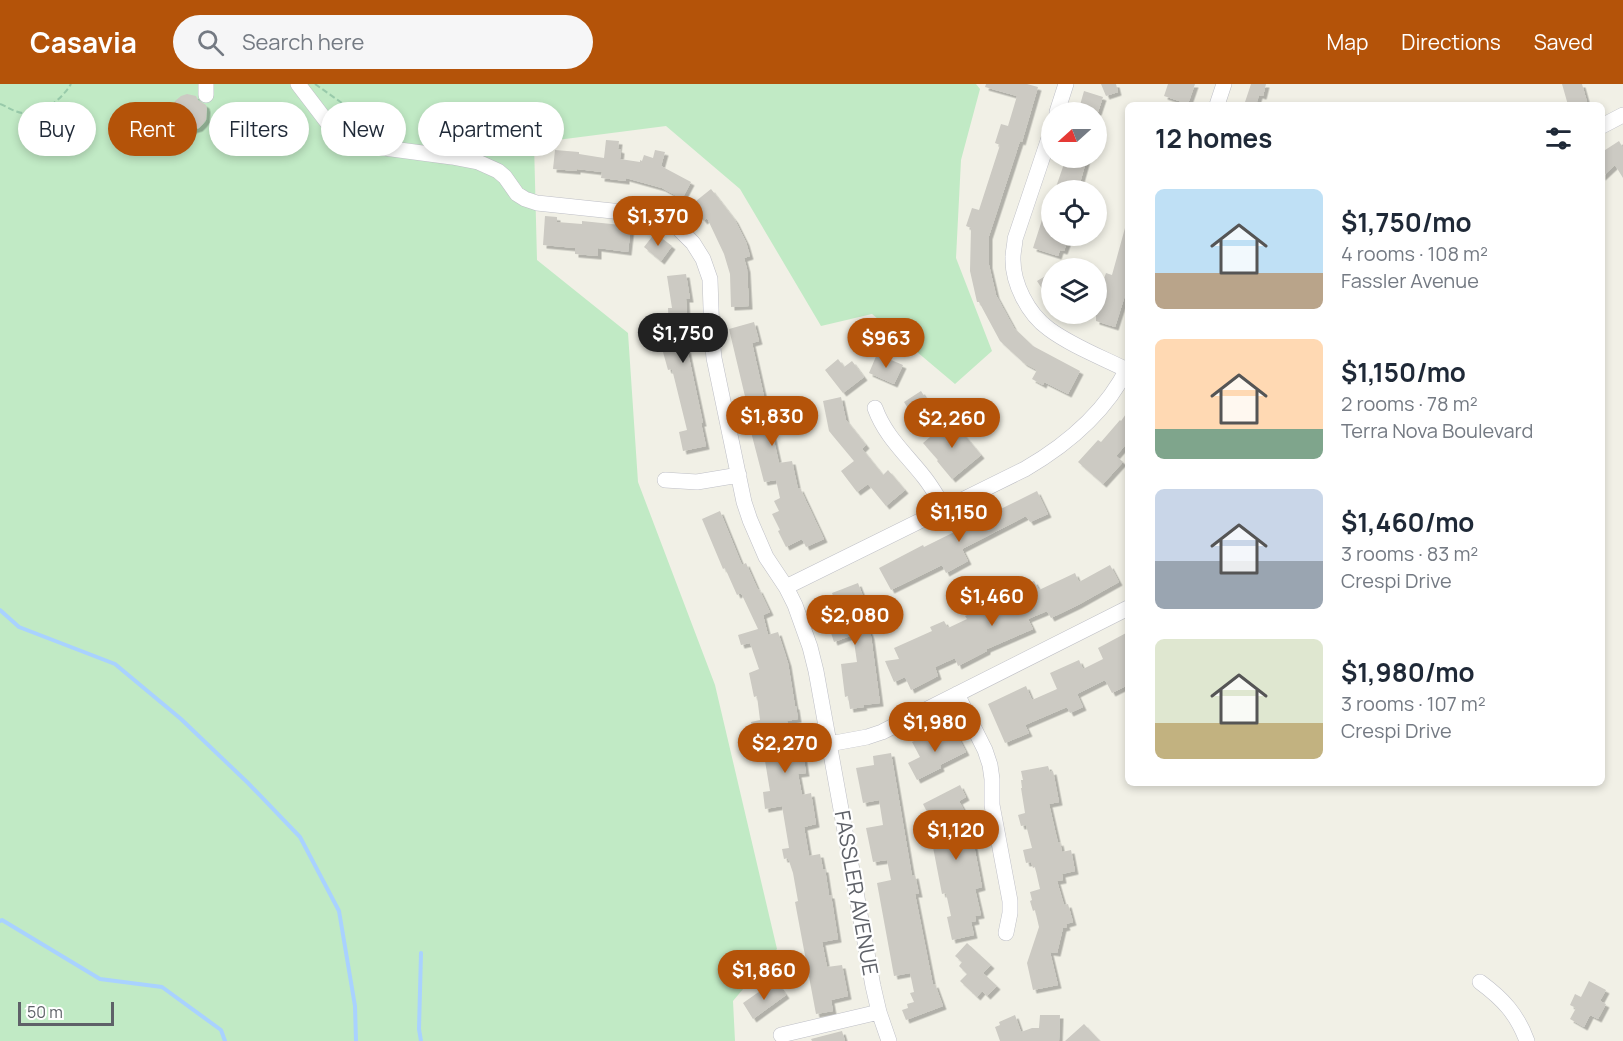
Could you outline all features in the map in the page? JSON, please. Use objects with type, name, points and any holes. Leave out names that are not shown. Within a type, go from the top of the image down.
[{"type":"street","name":"FASSLER AVENUE","points":[[298,84],[327,122],[345,138],[368,147],[478,162],[498,171],[505,177],[516,194],[537,203],[641,214],[662,219],[678,228],[693,243],[703,259],[710,279],[713,348],[744,502],[757,539],[786,587],[810,647],[870,975],[889,1041]]},
{"type":"street","points":[[1060,102],[1066,84]]},
{"type":"street","points":[[1218,102],[1224,84]]},
{"type":"street","points":[[1605,124],[1623,115]]},
{"type":"street","points":[[1041,162],[1012,257],[1021,294],[1047,328],[1125,368]]},
{"type":"street","points":[[786,587],[1047,456],[1086,426],[1125,372]]},
{"type":"street","points":[[874,408],[891,439],[924,477],[945,509]]},
{"type":"street","points":[[664,480],[697,482],[739,475]]},
{"type":"street","points":[[829,744],[882,732],[1125,610]]},
{"type":"street","points":[[957,694],[990,765],[992,805],[1010,901],[1006,933]]},
{"type":"street","points":[[1480,982],[1498,996],[1510,1010],[1521,1024],[1527,1041]]},
{"type":"street","points":[[781,1035],[879,1012]]},
{"type":"path","points":[[0,104],[15,111],[34,112],[60,99],[71,84]]},
{"type":"path","points":[[315,84],[342,103],[410,139]]},
{"type":"green space","points":[[0,84],[976,84],[980,89],[961,160],[956,258],[992,351],[955,384],[872,314],[821,326],[740,189],[666,126],[564,139],[564,102],[418,102],[418,156],[534,156],[537,260],[628,333],[638,482],[715,685],[777,949],[733,1001],[735,1041],[0,1041]]},
{"type":"building","points":[[986,84],[1027,84],[1038,87],[1022,142],[1020,141],[989,236],[989,265],[996,295],[1014,328],[1033,346],[1080,371],[1068,394],[1044,382],[1043,385],[1032,379],[1037,370],[1024,363],[1000,341],[977,302],[970,271],[971,228],[966,226],[972,208],[979,210],[1000,145],[995,143],[1001,124],[1008,126],[1017,96],[985,87]]},
{"type":"building","points":[[1101,84],[1116,84],[1118,92],[1106,96]]},
{"type":"building","points":[[1168,84],[1195,84],[1189,102],[1164,96]]},
{"type":"building","points":[[1251,84],[1266,84],[1263,96],[1259,95],[1257,102],[1245,102]]},
{"type":"building","points":[[1562,84],[1582,84],[1587,102],[1567,102]]},
{"type":"building","points":[[1084,91],[1103,97],[1101,102],[1081,102]]},
{"type":"building","points":[[187,94],[196,96],[206,105],[206,120],[199,128],[197,129],[197,102],[175,102]]},
{"type":"building","points":[[606,140],[619,141],[620,159],[640,162],[644,155],[653,158],[655,150],[665,152],[661,166],[691,182],[682,199],[662,188],[626,178],[626,181],[601,178],[602,172],[553,169],[554,156],[564,156],[564,151],[604,158]]},
{"type":"building","points":[[1619,141],[1623,148],[1623,178],[1615,165],[1605,174],[1605,150]]},
{"type":"building","points":[[1063,168],[1084,168],[1081,180],[1058,180]]},
{"type":"building","points":[[711,189],[735,220],[746,242],[750,256],[744,258],[747,269],[749,306],[731,307],[730,274],[724,254],[707,218],[704,221],[691,205]]},
{"type":"building","points":[[545,216],[557,217],[557,222],[582,224],[582,221],[631,226],[628,252],[598,248],[598,256],[575,254],[575,248],[543,245]]},
{"type":"building","points":[[1041,223],[1041,246],[1066,246],[1064,251],[1060,250],[1058,256],[1033,248]]},
{"type":"building","points":[[1125,228],[1125,295],[1115,327],[1106,324],[1107,273],[1112,275]]},
{"type":"building","points":[[655,233],[672,246],[661,261],[644,247]]},
{"type":"building","points":[[686,274],[690,299],[686,299],[688,334],[684,334],[706,446],[683,451],[679,432],[687,430],[672,369],[668,370],[663,352],[670,350],[668,308],[672,308],[667,276]]},
{"type":"building","points":[[754,322],[759,341],[752,343],[779,463],[792,461],[798,489],[800,488],[824,539],[806,547],[802,539],[786,547],[778,531],[780,530],[772,514],[779,511],[774,501],[780,498],[776,480],[764,482],[745,409],[748,409],[729,329]]},
{"type":"building","points":[[877,354],[903,365],[894,384],[869,373]]},
{"type":"building","points":[[838,359],[844,367],[852,361],[864,377],[843,393],[825,370]]},
{"type":"building","points":[[921,391],[935,413],[918,424],[904,402]]},
{"type":"building","points":[[841,397],[846,420],[866,445],[862,449],[883,475],[888,470],[905,490],[886,506],[868,484],[857,492],[841,471],[854,461],[829,431],[823,401]]},
{"type":"building","points":[[1125,415],[1125,446],[1116,456],[1123,462],[1103,484],[1078,462],[1098,440],[1101,442]]},
{"type":"building","points":[[951,419],[981,455],[952,479],[923,443]]},
{"type":"building","points":[[1037,491],[1048,514],[1030,522],[1026,516],[962,549],[968,561],[946,573],[942,565],[891,590],[879,568]]},
{"type":"building","points":[[720,511],[742,565],[746,563],[770,612],[763,615],[768,635],[778,632],[788,663],[798,719],[787,721],[791,743],[801,741],[806,773],[798,774],[802,795],[811,793],[816,824],[804,827],[809,856],[820,854],[829,895],[831,895],[838,939],[822,942],[827,967],[842,965],[848,996],[831,1000],[833,1011],[816,1014],[795,902],[798,901],[793,873],[788,858],[784,859],[782,849],[789,848],[782,806],[765,809],[763,792],[770,791],[763,749],[753,751],[750,737],[753,737],[751,722],[760,720],[757,696],[754,697],[749,673],[759,669],[750,643],[741,645],[738,635],[758,629],[741,593],[737,595],[725,568],[723,569],[702,519]]},
{"type":"building","points":[[1110,565],[1119,582],[1078,605],[1051,618],[1047,611],[1028,619],[1033,629],[987,649],[958,666],[955,658],[935,667],[938,676],[911,690],[905,677],[894,682],[885,661],[899,659],[894,648],[932,631],[930,627],[944,621],[948,628],[967,619],[965,616],[989,604],[993,613],[1018,602],[1013,591],[1034,581],[1039,590],[1075,573],[1079,582]]},
{"type":"building","points":[[858,583],[867,607],[861,610],[871,636],[880,703],[850,709],[848,696],[845,697],[841,664],[857,662],[853,635],[834,642],[823,609],[836,604],[832,593]]},
{"type":"building","points":[[1125,634],[1125,686],[1112,693],[1105,680],[1077,694],[1083,707],[1070,713],[1067,707],[1025,725],[1029,733],[1005,743],[988,704],[1026,686],[1032,700],[1057,689],[1050,673],[1079,660],[1083,669],[1103,659],[1098,648]]},
{"type":"building","points":[[941,728],[947,740],[957,735],[966,752],[917,780],[908,763],[920,757],[912,742]]},
{"type":"building","points":[[891,753],[912,876],[915,875],[919,894],[915,894],[933,985],[935,984],[943,1006],[906,1020],[902,1010],[908,1008],[907,1004],[914,1002],[910,993],[914,992],[910,973],[894,976],[877,883],[891,880],[887,860],[873,862],[866,828],[883,825],[879,800],[863,803],[856,768],[874,765],[873,756]]},
{"type":"building","points":[[1048,766],[1050,772],[1053,771],[1059,802],[1049,804],[1058,843],[1060,842],[1062,852],[1071,850],[1075,871],[1062,874],[1063,880],[1057,881],[1064,905],[1068,904],[1073,922],[1066,924],[1067,927],[1063,928],[1057,953],[1050,952],[1058,985],[1033,990],[1027,963],[1039,927],[1030,901],[1032,900],[1030,892],[1040,889],[1035,867],[1033,868],[1031,862],[1026,863],[1023,850],[1032,848],[1026,825],[1021,826],[1018,815],[1025,813],[1021,771]]},
{"type":"building","points":[[960,785],[966,797],[959,801],[966,814],[971,841],[973,840],[982,887],[975,889],[981,915],[975,916],[976,921],[971,922],[974,935],[952,940],[947,917],[951,916],[946,893],[942,894],[931,837],[939,836],[923,804]]},
{"type":"building","points":[[967,943],[991,965],[983,973],[997,986],[987,996],[982,991],[977,997],[960,981],[967,974],[959,966],[962,962],[955,956]]},
{"type":"building","points":[[1589,981],[1606,990],[1600,1001],[1606,1004],[1598,1019],[1590,1015],[1584,1027],[1570,1019],[1576,1008],[1570,1005],[1575,994],[1581,997]]},
{"type":"building","points":[[778,984],[786,995],[753,1019],[743,1003],[763,989],[765,993]]},
{"type":"building","points":[[1015,1015],[1021,1032],[1039,1028],[1040,1015],[1060,1015],[1059,1041],[1000,1041],[995,1027],[1000,1025],[999,1022]]},
{"type":"building","points":[[1084,1024],[1100,1041],[1065,1041]]},
{"type":"building","points":[[842,1031],[845,1041],[812,1041],[811,1039]]},
{"type":"waterway","points":[[0,610],[19,627],[115,664],[181,719],[300,837],[339,911],[355,1006],[356,1041]]},
{"type":"waterway","points":[[0,921],[2,920],[100,979],[162,987],[221,1030],[225,1041]]},
{"type":"waterway","points":[[421,953],[419,1029],[421,1041]]}]
